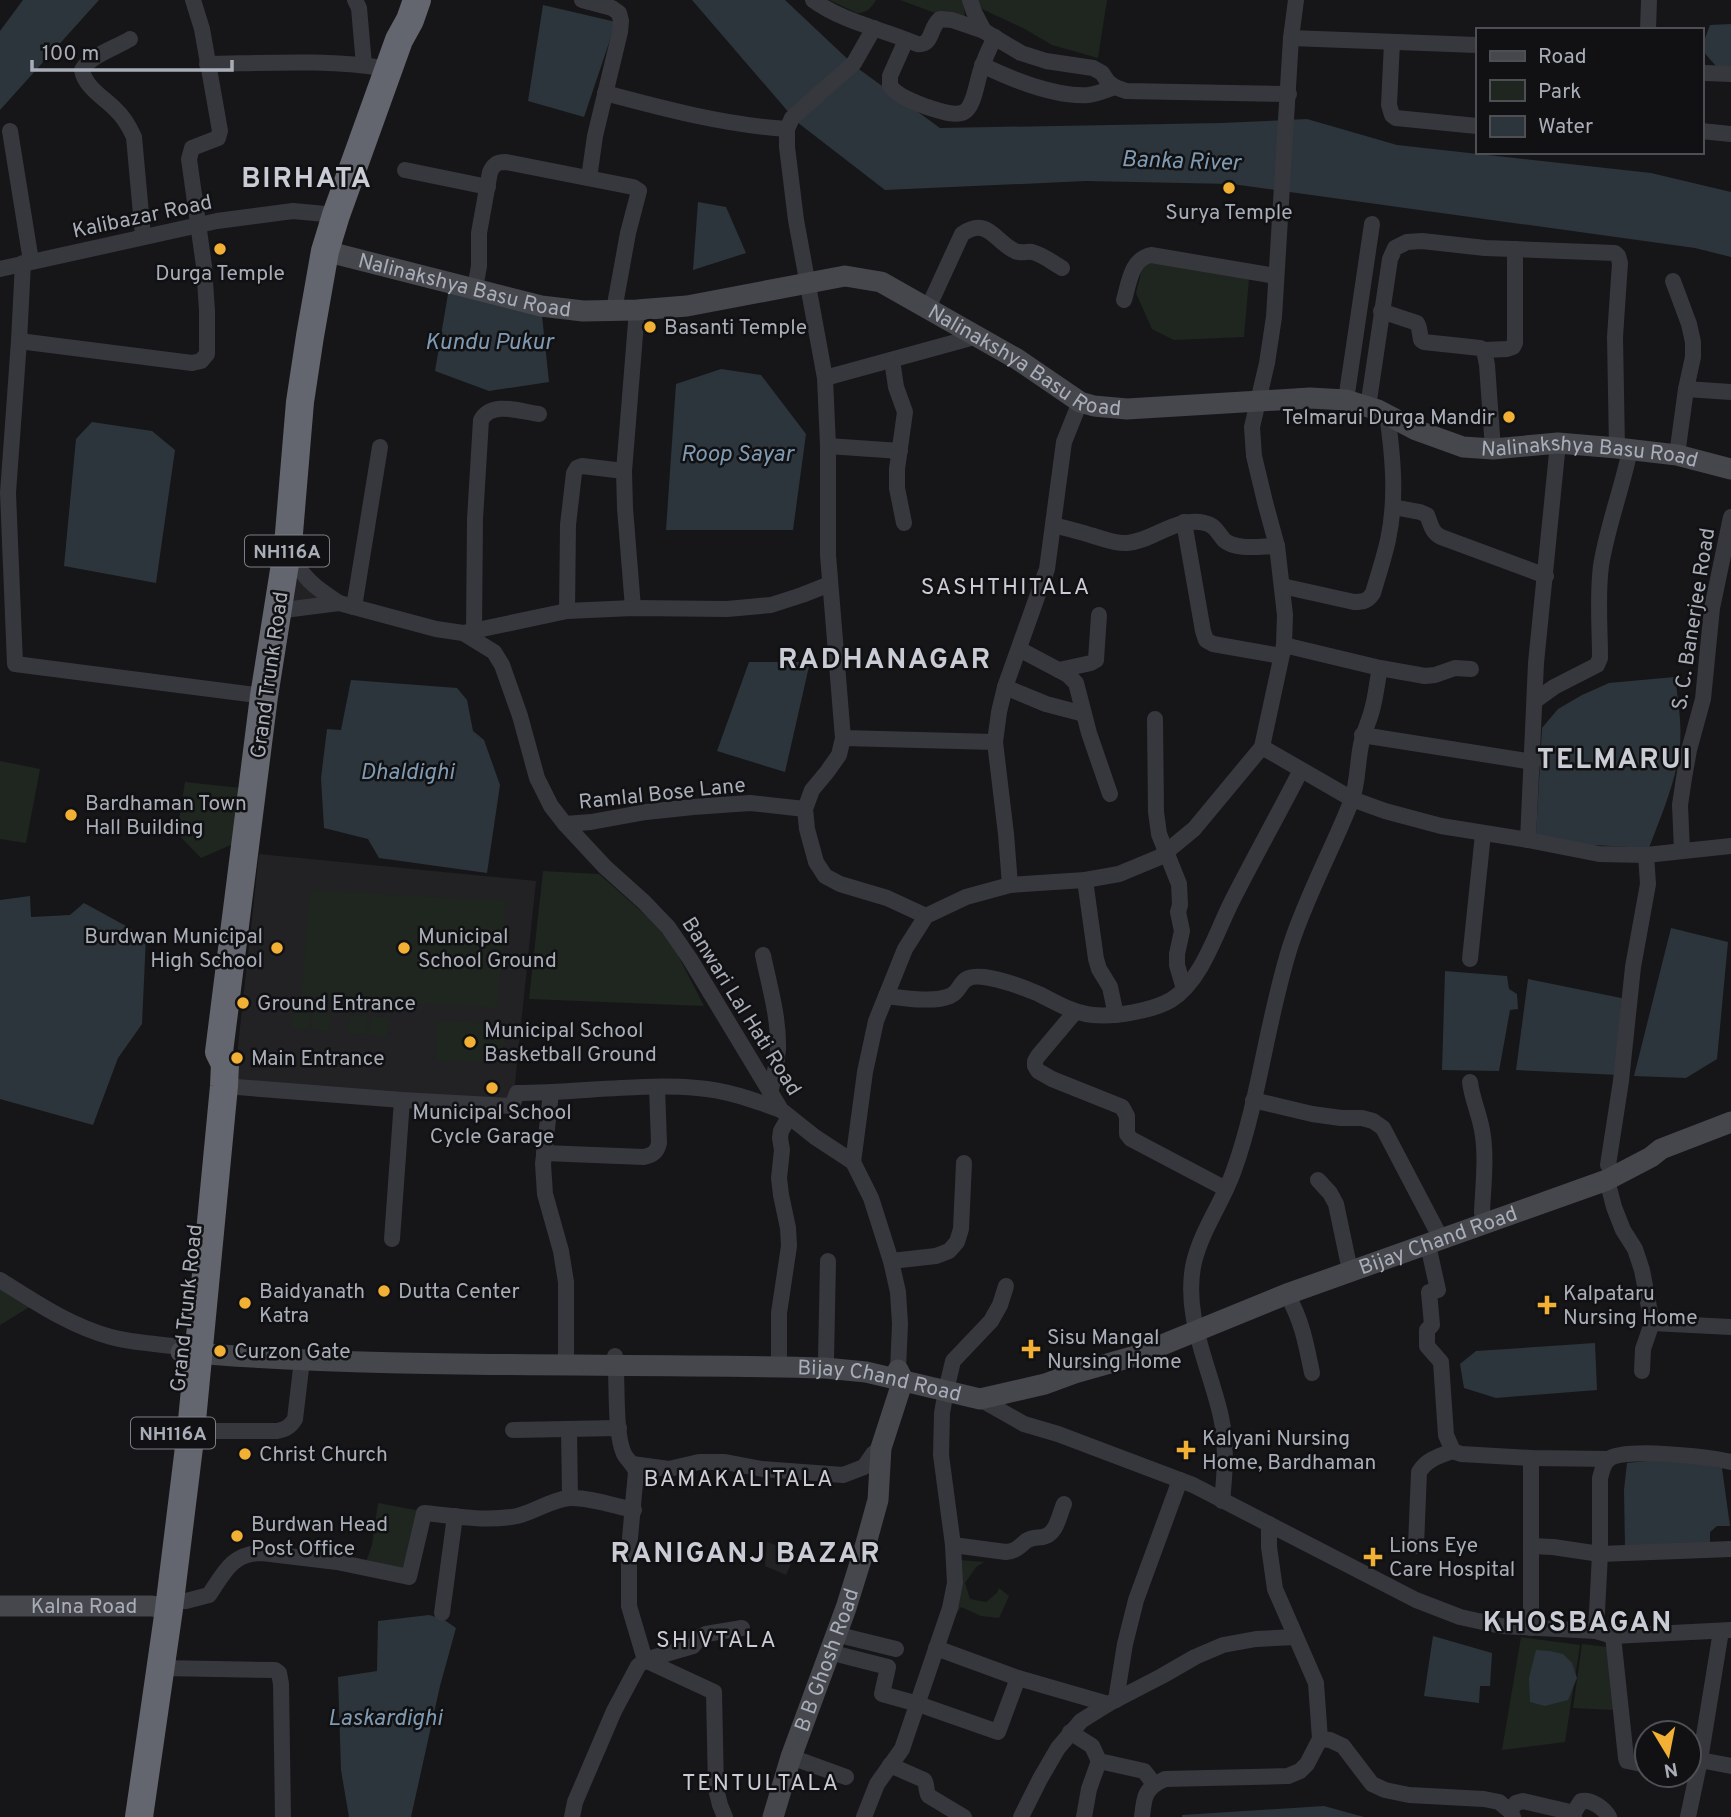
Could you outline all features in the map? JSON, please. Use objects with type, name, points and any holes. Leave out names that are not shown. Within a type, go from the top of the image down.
[{"type":"highway","name":"NH116A","points":[[382,65],[410,20],[417,0]]},
{"type":"highway","name":"NH116A","points":[[382,65],[409,43],[436,0]]},
{"type":"highway","name":"Grand Trunk Road","points":[[139,1817],[161,1668],[164,1606],[163,1522],[224,1086],[225,1064],[219,1052],[264,696],[288,545],[300,402],[326,251],[382,65]]},
{"type":"highway","name":"Grand Trunk Road","points":[[124,1817],[134,1727],[164,1606],[191,1431],[188,1348],[196,1221],[209,1063],[219,1052]]},
{"type":"main road","name":"Nalinakshya Basu Road","points":[[326,251],[541,306],[583,311],[687,306],[845,276],[881,282],[1017,359],[1080,402],[1094,407],[1128,409],[1310,398],[1346,400],[1378,410],[1416,430],[1463,447],[1493,449],[1558,443],[1677,455],[1731,469]]},
{"type":"main road","name":"Bijay Chand Road","points":[[947,1387],[980,1388],[1004,1384],[1075,1365],[1196,1326],[1651,1157],[1661,1149],[1731,1122]]},
{"type":"main road","name":"Bijay Chand Road","points":[[302,1354],[412,1363],[779,1358],[826,1360],[869,1365],[981,1399],[1045,1384],[1136,1356],[1196,1326],[1348,1261],[1433,1238],[1482,1213],[1608,1173]]},
{"type":"main road","points":[[188,1348],[302,1354]]},
{"type":"main road","name":"Bijay Chand Road","points":[[302,1354],[566,1355],[616,1360],[825,1367],[900,1375]]},
{"type":"main road","name":"B B Ghosh Road","points":[[773,1817],[865,1547],[877,1500],[881,1448],[900,1375]]},
{"type":"main road","name":"Kalna Road","points":[[0,1606],[164,1606]]},
{"type":"street","points":[[19,341],[192,362],[201,361],[207,354],[204,266],[189,159],[192,148],[220,135],[202,29],[192,0]]},
{"type":"street","points":[[207,64],[314,62],[382,65],[355,0]]},
{"type":"street","points":[[582,0],[612,8],[619,13],[621,21],[595,136],[589,178]]},
{"type":"street","points":[[813,0],[840,17],[923,45],[928,42],[935,23],[940,19],[952,20],[989,34],[1021,53],[1046,61],[1093,68],[1115,87],[1126,91],[1289,94]]},
{"type":"street","points":[[906,40],[890,76],[890,86],[918,104],[958,113],[965,111],[970,106],[989,34],[974,12],[970,0]]},
{"type":"street","points":[[853,1162],[865,1072],[876,1021],[905,949],[926,916],[966,897],[1010,886],[1085,880],[1119,874],[1160,857],[1194,829],[1262,747],[1282,651],[1285,615],[1277,546],[1254,456],[1252,427],[1273,325],[1296,0]]},
{"type":"street","points":[[1648,28],[1649,0]]},
{"type":"street","points":[[874,27],[854,63],[790,124],[787,147],[796,220],[825,378],[830,584],[844,738],[838,755],[812,790],[805,809],[807,829],[816,862],[825,876],[840,884],[887,898],[926,916]]},
{"type":"street","points":[[1292,38],[1476,45]]},
{"type":"street","points":[[130,39],[94,57],[82,70],[84,79],[117,110],[134,137],[143,236]]},
{"type":"street","points":[[1392,42],[1389,105],[1392,116],[1476,126]]},
{"type":"street","points":[[982,65],[1022,82],[1074,94],[1089,95],[1115,87]]},
{"type":"street","points":[[1704,73],[1731,74]]},
{"type":"street","points":[[605,93],[727,123],[752,127],[790,124]]},
{"type":"street","points":[[10,131],[27,262],[8,493],[15,664],[264,696]]},
{"type":"street","points":[[1703,131],[1731,134]]},
{"type":"street","points":[[475,288],[479,266],[479,233],[490,172],[499,162],[506,162],[633,187],[639,191],[628,233],[614,310]]},
{"type":"street","points":[[405,170],[488,187]]},
{"type":"street","name":"Kalibazar Road","points":[[0,269],[217,220],[293,211],[336,215]]},
{"type":"street","points":[[1346,400],[1372,224]]},
{"type":"street","points":[[928,308],[962,234],[970,229],[981,228],[991,232],[1017,252],[1032,252],[1062,268]]},
{"type":"street","points":[[1282,586],[1354,602],[1363,602],[1373,593],[1388,540],[1393,507],[1394,481],[1378,410],[1381,311],[1390,259],[1395,248],[1407,242],[1422,242],[1609,253],[1618,256],[1620,262],[1615,337],[1624,449],[1620,494],[1604,548],[1601,570],[1600,658],[1597,665],[1554,687],[1536,700]]},
{"type":"street","points":[[1381,311],[1417,323],[1421,340],[1424,342],[1484,350],[1513,347],[1515,249]]},
{"type":"street","points":[[1124,300],[1137,262],[1143,256],[1151,255],[1276,276]]},
{"type":"street","points":[[1673,281],[1693,342],[1693,357],[1677,455]]},
{"type":"street","points":[[633,608],[624,471],[637,310]]},
{"type":"street","points":[[825,378],[978,336]]},
{"type":"street","points":[[1484,350],[1493,449]]},
{"type":"street","points":[[892,360],[896,387],[905,412],[897,488],[904,523]]},
{"type":"street","points":[[1686,389],[1731,392]]},
{"type":"street","points":[[1010,886],[995,742],[999,712],[1005,687],[1047,569],[1064,442],[1080,402]]},
{"type":"street","points":[[539,414],[493,409],[485,412],[481,420],[469,632],[567,611],[633,608],[727,609],[771,605],[830,584]]},
{"type":"street","points":[[1528,840],[1536,663],[1558,443]]},
{"type":"street","points":[[828,446],[900,451]]},
{"type":"street","points":[[288,545],[301,572],[318,589],[347,605],[380,447]]},
{"type":"street","points":[[567,611],[568,525],[574,473],[582,466],[624,471]]},
{"type":"street","points":[[1393,507],[1427,515],[1432,530],[1441,537],[1546,576]]},
{"type":"street","name":"S. C. Banerjee Road","points":[[1682,851],[1680,806],[1684,778],[1703,699],[1712,608],[1731,517]]},
{"type":"street","points":[[1053,525],[1126,543],[1142,540],[1167,527],[1184,522],[1205,523],[1216,528],[1230,544],[1277,546]]},
{"type":"street","points":[[1184,522],[1203,631],[1206,640],[1213,644],[1282,651],[1425,676],[1455,668],[1471,669]]},
{"type":"street","name":"Banwari Lal Hati Road","points":[[278,612],[292,608],[347,605],[436,629],[469,632],[494,652],[502,665],[520,716],[537,778],[551,806],[605,867],[668,927],[785,1113],[853,1162],[872,1198],[898,1292],[900,1375]]},
{"type":"street","points":[[1059,670],[1096,660],[1099,615]]},
{"type":"street","points":[[1019,649],[1068,675],[1076,683],[1095,755],[1110,794]]},
{"type":"street","points":[[1222,1501],[1225,1470],[1223,1432],[1196,1326],[1190,1287],[1194,1262],[1201,1240],[1234,1171],[1291,944],[1352,799],[1363,736],[1372,712],[1380,668]]},
{"type":"street","points":[[1005,687],[1046,704],[1084,714]]},
{"type":"street","points":[[1156,719],[1156,812],[1159,834],[1181,893],[1178,912],[1182,931],[1177,965],[1184,989]]},
{"type":"street","points":[[1363,736],[1533,762]]},
{"type":"street","points":[[844,738],[995,742]]},
{"type":"street","points":[[1262,747],[1352,799],[1385,811],[1483,834],[1599,854],[1646,855],[1731,846]]},
{"type":"street","points":[[887,996],[941,999],[956,993],[965,980],[976,976],[1037,993],[1076,1012],[1094,1015],[1144,1010],[1170,1000],[1184,989],[1201,967],[1233,898],[1301,770]]},
{"type":"street","name":"Ramlal Bose Lane","points":[[565,824],[646,812],[750,803],[805,809]]},
{"type":"street","points":[[586,847],[584,835],[591,822]]},
{"type":"street","points":[[1470,959],[1483,834]]},
{"type":"street","points":[[1642,1371],[1643,1349],[1652,1323],[1642,1270],[1614,1207],[1608,1173],[1633,967],[1648,884],[1646,855]]},
{"type":"street","points":[[1085,880],[1096,959],[1110,987],[1116,1014]]},
{"type":"street","points":[[763,955],[776,1017],[778,1047],[770,1093]]},
{"type":"street","points":[[1076,1012],[1038,1056],[1035,1066],[1038,1071],[1122,1107],[1126,1111],[1127,1134],[1132,1139],[1226,1189]]},
{"type":"street","points":[[1470,1082],[1484,1144],[1482,1213]]},
{"type":"street","points":[[224,1086],[512,1106],[517,1093],[657,1087],[699,1088],[744,1096],[785,1113],[780,1138],[782,1150],[779,1178],[789,1247],[779,1313],[779,1358]]},
{"type":"street","points":[[544,1153],[644,1157],[652,1155],[659,1143],[657,1087]]},
{"type":"street","points":[[551,1093],[544,1153],[545,1194],[561,1251],[566,1282],[566,1355]]},
{"type":"street","points":[[392,1239],[402,1100]]},
{"type":"street","points":[[1253,1100],[1312,1114],[1362,1118],[1383,1128],[1433,1238],[1438,1290],[1429,1292],[1432,1325],[1427,1330],[1427,1346],[1441,1362],[1446,1436],[1453,1451]]},
{"type":"street","points":[[891,1261],[936,1256],[949,1251],[957,1242],[961,1229],[964,1163]]},
{"type":"street","points":[[1318,1180],[1336,1204],[1348,1261]]},
{"type":"street","points":[[826,1360],[828,1261]]},
{"type":"street","points":[[0,1280],[58,1316],[113,1338],[188,1348]]},
{"type":"street","points":[[864,1817],[877,1784],[902,1749],[950,1608],[955,1583],[953,1545],[941,1455],[942,1413],[953,1361],[991,1321],[1006,1286]]},
{"type":"street","points":[[1287,1294],[1298,1314],[1312,1373]]},
{"type":"street","points":[[1652,1323],[1731,1328]]},
{"type":"street","points":[[191,1431],[277,1431],[291,1426],[295,1419],[302,1354]]},
{"type":"street","points":[[616,1360],[619,1428],[624,1454],[636,1472],[629,1549],[629,1606],[645,1660],[714,1692],[716,1789],[725,1817]]},
{"type":"street","points":[[981,1399],[1024,1424],[1181,1480],[1416,1600],[1461,1617],[1501,1626],[1596,1631],[1613,1636],[1726,1630],[1703,1745]]},
{"type":"street","points":[[513,1430],[619,1428]]},
{"type":"street","points":[[569,1429],[570,1498]]},
{"type":"street","points":[[632,1464],[669,1469],[699,1462],[725,1462],[762,1469],[843,1475],[864,1467],[881,1448]]},
{"type":"street","points":[[1416,1546],[1419,1472],[1424,1464],[1433,1458],[1453,1451],[1461,1454],[1531,1458],[1688,1455],[1731,1462]]},
{"type":"street","points":[[1531,1458],[1531,1628]]},
{"type":"street","points":[[1596,1631],[1600,1478],[1609,1458]]},
{"type":"street","points":[[1112,1702],[1136,1600],[1181,1480]]},
{"type":"street","points":[[164,1606],[209,1595],[228,1567],[240,1556],[250,1553],[337,1562],[410,1577],[424,1513],[484,1519],[520,1515],[570,1498],[634,1510]]},
{"type":"street","points":[[953,1545],[1014,1551],[1032,1538],[1048,1536],[1054,1531],[1064,1504]]},
{"type":"street","points":[[442,1613],[455,1517]]},
{"type":"street","points":[[1142,1817],[1146,1793],[1154,1784],[1165,1779],[1288,1776],[1300,1771],[1307,1764],[1320,1739],[1315,1683],[1275,1589],[1269,1524]]},
{"type":"street","points":[[1531,1546],[1600,1554],[1731,1549]]},
{"type":"street","points":[[572,1817],[575,1802],[614,1711],[639,1666],[645,1660],[693,1646],[706,1634],[742,1628]]},
{"type":"street","points":[[1613,1636],[1626,1758],[1633,1762]]},
{"type":"street","points":[[1021,1817],[1052,1758],[1081,1721],[1195,1657],[1223,1645],[1256,1639],[1295,1637]]},
{"type":"street","points":[[832,1643],[896,1649]]},
{"type":"street","points":[[832,1643],[888,1667],[882,1694],[918,1703],[998,1732],[1018,1678]]},
{"type":"street","points":[[936,1648],[1018,1678],[1112,1702]]},
{"type":"street","points":[[161,1668],[275,1670],[279,1673],[283,1817]]},
{"type":"street","points":[[1070,1732],[1092,1746],[1100,1761],[1144,1771],[1154,1784]]},
{"type":"street","points":[[1320,1739],[1343,1746],[1372,1784],[1385,1790],[1409,1795],[1484,1799],[1499,1802],[1512,1814],[1516,1803],[1523,1801],[1570,1812],[1573,1816],[1584,1800],[1603,1810],[1609,1817]]},
{"type":"street","points":[[792,1757],[846,1777]]},
{"type":"street","points":[[1084,1817],[1089,1789],[1100,1761]]},
{"type":"street","points":[[1703,1761],[1731,1766]]},
{"type":"street","points":[[890,1765],[924,1780],[929,1796],[964,1817]]},
{"type":"street","points":[[1688,1817],[1690,1789]]},
{"type":"shaded area","points":[[289,576],[306,584],[318,595],[316,602],[283,600]]},
{"type":"shaded area","points":[[259,854],[536,881],[513,1102],[234,1083]]},
{"type":"shaded area","points":[[767,1542],[796,1552],[786,1575],[765,1566]]},
{"type":"green space","points":[[829,0],[876,0],[868,10],[857,13]]},
{"type":"green space","points":[[900,0],[964,0],[965,19],[935,13]]},
{"type":"green space","points":[[968,0],[1107,0],[1098,58],[1052,45],[969,3]]},
{"type":"green space","points":[[1185,259],[1250,267],[1244,337],[1174,340],[1152,329],[1136,293],[1143,265]]},
{"type":"green space","points":[[0,761],[40,769],[26,843],[0,839]]},
{"type":"green space","points":[[185,782],[241,788],[233,844],[201,858],[177,833]]},
{"type":"green space","points":[[543,871],[599,874],[667,934],[704,1006],[529,999]]},
{"type":"green space","name":"Municipal School Ground","points":[[310,890],[506,901],[497,1008],[301,996]]},
{"type":"green space","points":[[294,1010],[310,1012],[308,1030],[291,1028]]},
{"type":"green space","points":[[313,1012],[331,1014],[329,1032],[311,1030]]},
{"type":"green space","points":[[350,1015],[368,1016],[366,1035],[348,1033]]},
{"type":"green space","points":[[371,1016],[389,1018],[387,1037],[369,1035]]},
{"type":"green space","name":"Municipal School Basketball Ground","points":[[437,1021],[505,1023],[503,1063],[436,1061]]},
{"type":"green space","points":[[0,1285],[36,1303],[0,1325]]},
{"type":"green space","points":[[378,1503],[421,1511],[407,1571],[366,1562],[372,1545]]},
{"type":"green space","points":[[959,1560],[984,1562],[976,1567],[965,1583],[970,1599],[986,1602],[999,1588],[1009,1596],[999,1618],[981,1616],[961,1607],[953,1619]]},
{"type":"green space","points":[[1521,1637],[1580,1645],[1565,1742],[1502,1750]]},
{"type":"green space","points":[[1582,1644],[1608,1647],[1615,1710],[1573,1708]]},
{"type":"water","points":[[23,0],[99,0],[0,110],[0,31]]},
{"type":"water","name":"Banka River","points":[[692,0],[785,0],[856,67],[940,128],[1307,119],[1397,145],[1651,173],[1731,192],[1731,257],[1695,248],[1232,184],[1086,181],[885,190],[797,122]]},
{"type":"water","points":[[543,5],[616,22],[584,117],[528,101]]},
{"type":"water","points":[[1731,24],[1731,67],[1716,66],[1703,51],[1710,25]]},
{"type":"water","points":[[698,202],[726,207],[746,253],[693,270]]},
{"type":"water","name":"Kundu Pukur","points":[[450,282],[541,306],[549,382],[489,391],[435,371]]},
{"type":"water","name":"Roop Sayar","points":[[721,369],[761,375],[806,434],[793,530],[666,530],[676,384]]},
{"type":"water","points":[[92,422],[152,431],[175,450],[156,583],[64,566],[76,439]]},
{"type":"water","points":[[749,662],[810,662],[785,772],[717,751]]},
{"type":"water","points":[[1675,677],[1680,721],[1679,754],[1672,786],[1649,848],[1592,845],[1536,835],[1542,728],[1558,709],[1609,683]]},
{"type":"water","name":"Dhaldighi","points":[[351,680],[457,688],[467,700],[473,731],[484,740],[500,785],[487,873],[379,858],[368,839],[324,828],[321,778],[327,729],[341,730]]},
{"type":"water","points":[[30,896],[31,917],[70,915],[84,903],[146,937],[142,1024],[118,1058],[93,1125],[0,1099],[0,900]]},
{"type":"water","points":[[1671,928],[1728,942],[1717,1059],[1686,1078],[1634,1076]]},
{"type":"water","points":[[1445,971],[1507,976],[1509,989],[1517,994],[1518,1009],[1510,1010],[1499,1071],[1442,1070]]},
{"type":"water","points":[[1528,979],[1626,999],[1619,1075],[1516,1070]]},
{"type":"water","points":[[1595,1343],[1597,1390],[1496,1398],[1464,1388],[1460,1364],[1476,1351]]},
{"type":"water","points":[[1657,1456],[1722,1468],[1730,1526],[1717,1526],[1710,1532],[1710,1545],[1625,1547],[1624,1490],[1627,1463],[1656,1460]]},
{"type":"water","name":"Laskardighi","points":[[429,1615],[443,1619],[456,1628],[440,1686],[411,1817],[349,1817],[341,1770],[338,1677],[377,1671],[378,1621]]},
{"type":"water","points":[[1433,1636],[1492,1653],[1490,1686],[1480,1686],[1479,1703],[1424,1696]]},
{"type":"water","points":[[1536,1650],[1563,1654],[1572,1663],[1577,1678],[1568,1700],[1545,1706],[1530,1702],[1529,1678]]},
{"type":"water","points":[[1324,1806],[1364,1817],[1182,1817],[1182,1815]]},
{"type":"place","name":"Surya Temple","points":[[1229,188]]},
{"type":"place","name":"Durga Temple","points":[[220,249]]},
{"type":"place","name":"Basanti Temple","points":[[650,327]]},
{"type":"place","name":"Telmarui Durga Mandir","points":[[1509,417]]},
{"type":"place","name":"Bardhaman Town Hall Building","points":[[71,815]]},
{"type":"place","name":"Burdwan Municipal High School","points":[[277,948]]},
{"type":"place","name":"Municipal School Ground","points":[[404,948]]},
{"type":"place","name":"Ground Entrance","points":[[243,1003]]},
{"type":"place","name":"Municipal School Basketball Ground","points":[[470,1042]]},
{"type":"place","name":"Main Entrance","points":[[237,1058]]},
{"type":"place","name":"Municipal School Cycle Garage","points":[[492,1088]]},
{"type":"place","name":"Dutta Center","points":[[384,1291]]},
{"type":"place","name":"Baidyanath Katra","points":[[245,1303]]},
{"type":"place","name":"Kalpataru Nursing Home","points":[[1547,1305]]},
{"type":"place","name":"Sisu Mangal Nursing Home","points":[[1031,1349]]},
{"type":"place","name":"Curzon Gate","points":[[220,1351]]},
{"type":"place","name":"Kalyani Nursing Home, Bardhaman","points":[[1186,1450]]},
{"type":"place","name":"Christ Church","points":[[245,1454]]},
{"type":"place","name":"Burdwan Head Post Office","points":[[237,1536]]},
{"type":"place","name":"Lions Eye Care Hospital","points":[[1373,1557]]},
{"type":"district","name":"BIRHATA","points":[[307,177]]},
{"type":"district","name":"SASHTHITALA","points":[[1006,586]]},
{"type":"district","name":"RADHANAGAR","points":[[885,658]]},
{"type":"district","name":"TELMARUI","points":[[1615,758]]},
{"type":"district","name":"BAMAKALITALA","points":[[739,1478]]},
{"type":"district","name":"RANIGANJ BAZAR","points":[[746,1552]]},
{"type":"district","name":"KHOSBAGAN","points":[[1578,1621]]},
{"type":"district","name":"SHIVTALA","points":[[717,1639]]},
{"type":"district","name":"TENTULTALA","points":[[761,1782]]}]
